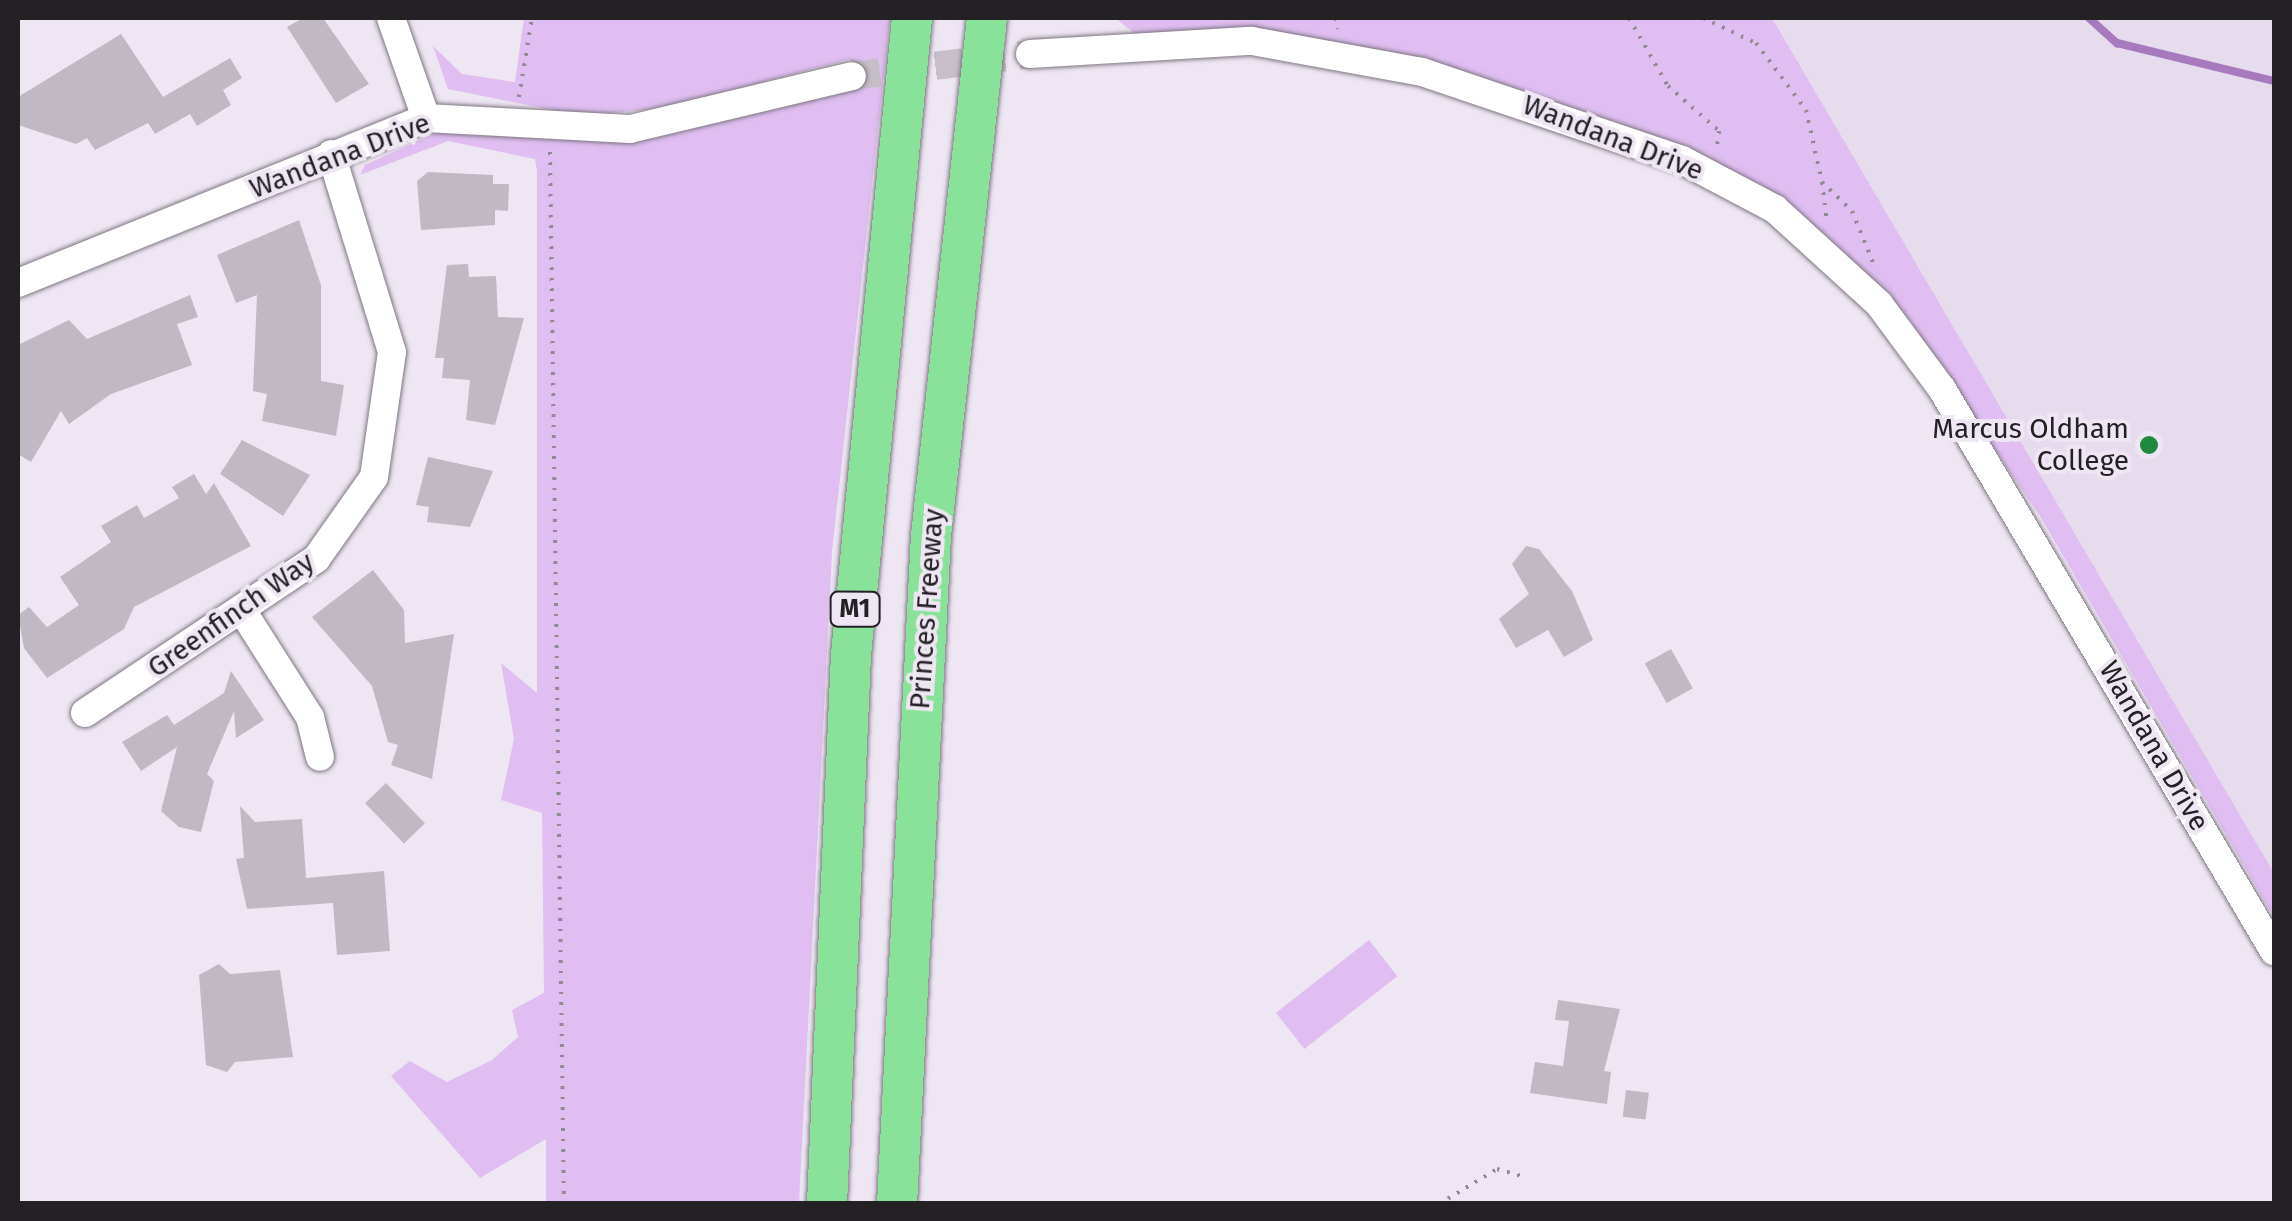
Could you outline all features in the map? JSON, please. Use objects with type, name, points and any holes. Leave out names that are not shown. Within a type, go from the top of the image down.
[{"type":"highway","name":"M1","points":[[827,1204],[851,655],[912,18]]},
{"type":"highway","name":"Princes Freeway","points":[[896,1204],[931,536],[987,18]]},
{"type":"street","points":[[391,18],[426,118]]},
{"type":"street","name":"Wandana Drive","points":[[1030,54],[1252,41],[1422,72],[1682,160],[1742,191],[1810,236],[1879,304],[1985,459],[2274,951]]},
{"type":"street","name":"Wandana Drive","points":[[18,283],[426,118],[630,129],[852,76]]},
{"type":"street","name":"Greenfinch Way","points":[[85,713],[243,612],[339,533],[374,478],[388,418],[389,331],[331,154]]},
{"type":"street","points":[[243,612],[310,717],[320,757]]},
{"type":"path","points":[[515,124],[532,18]]},
{"type":"path","points":[[1630,18],[1668,86],[1719,132],[1717,150],[1742,191]]},
{"type":"path","points":[[1703,18],[1756,42],[1806,110],[1828,226],[1810,236]]},
{"type":"path","points":[[550,127],[564,1204]]},
{"type":"path","points":[[1822,182],[1852,211],[1874,258],[1879,304]]},
{"type":"path","points":[[1439,1204],[1497,1169],[1521,1176]]},
{"type":"shaded area","points":[[524,18],[890,18],[832,552],[799,1203],[546,1203],[546,1139],[480,1178],[391,1076],[410,1061],[447,1082],[492,1060],[518,1037],[512,1010],[544,993],[542,813],[501,800],[514,739],[501,663],[537,693],[537,171],[535,159],[448,141],[360,175],[365,165],[444,129],[631,142],[853,90],[850,59],[669,107],[583,116],[448,89],[433,46],[462,74],[515,82]]},
{"type":"shaded area","points":[[1115,18],[1772,18],[2274,873],[2274,917],[2040,516],[1975,421],[1803,225],[1535,99],[1138,36]]},
{"type":"shaded area","name":"Marcus Oldham College","points":[[1772,18],[2274,18],[2274,873]]},
{"type":"shaded area","points":[[1369,940],[1397,976],[1304,1049],[1276,1013]]},
{"type":"building","points":[[303,18],[323,18],[369,84],[336,103],[287,27]]},
{"type":"building","points":[[121,34],[163,97],[230,58],[242,78],[223,90],[231,105],[197,126],[190,114],[155,134],[148,123],[95,150],[87,138],[76,144],[18,125],[18,97]]},
{"type":"building","points":[[428,172],[493,175],[493,184],[509,184],[508,211],[495,210],[495,225],[421,230],[417,181]]},
{"type":"building","points":[[299,220],[321,285],[321,381],[344,385],[336,436],[262,421],[267,394],[253,391],[257,295],[236,303],[217,255]]},
{"type":"building","points":[[468,264],[469,277],[496,276],[498,317],[524,318],[495,425],[466,420],[470,380],[442,378],[444,358],[435,358],[447,265]]},
{"type":"building","points":[[190,295],[198,317],[177,324],[192,365],[111,394],[69,424],[61,411],[31,462],[18,454],[18,345],[69,320],[87,339]]},
{"type":"building","points":[[242,440],[310,475],[283,516],[220,474]]},
{"type":"building","points":[[428,457],[493,471],[470,527],[427,522],[429,507],[416,505]]},
{"type":"building","points":[[194,474],[206,494],[214,483],[251,546],[134,607],[124,629],[47,678],[24,648],[18,615],[29,607],[47,627],[79,605],[60,577],[111,542],[101,526],[137,505],[144,518],[179,498],[172,487]]},
{"type":"building","points":[[1526,546],[1539,549],[1572,591],[1593,640],[1564,657],[1548,630],[1516,648],[1499,619],[1529,594],[1512,564]]},
{"type":"building","points":[[373,570],[404,610],[405,643],[454,634],[432,779],[391,765],[398,745],[388,742],[372,686],[312,617]]},
{"type":"building","points":[[1671,649],[1693,688],[1667,703],[1645,664]]},
{"type":"building","points":[[231,671],[264,720],[236,738],[234,711],[207,774],[214,781],[201,832],[179,827],[161,811],[177,747],[141,771],[122,742],[167,715],[174,725],[224,693]]},
{"type":"building","points":[[386,783],[425,823],[404,843],[365,803]]},
{"type":"building","points":[[240,806],[255,822],[302,819],[306,878],[384,871],[390,951],[337,955],[333,903],[247,909],[236,859],[244,858]]},
{"type":"building","points":[[219,964],[230,974],[280,970],[293,1057],[235,1062],[227,1072],[206,1065],[199,975]]},
{"type":"building","points":[[1558,1000],[1620,1009],[1604,1071],[1611,1072],[1607,1104],[1530,1093],[1535,1062],[1563,1066],[1569,1021],[1555,1020]]},
{"type":"building","points":[[1626,1090],[1649,1093],[1646,1120],[1623,1117]]},
{"type":"waterway","points":[[2089,18],[2117,43],[2274,81]]},
{"type":"tunnel","points":[[852,76],[1030,54]]},
{"type":"place","name":"Marcus Oldham College","points":[[2149,445]]}]
